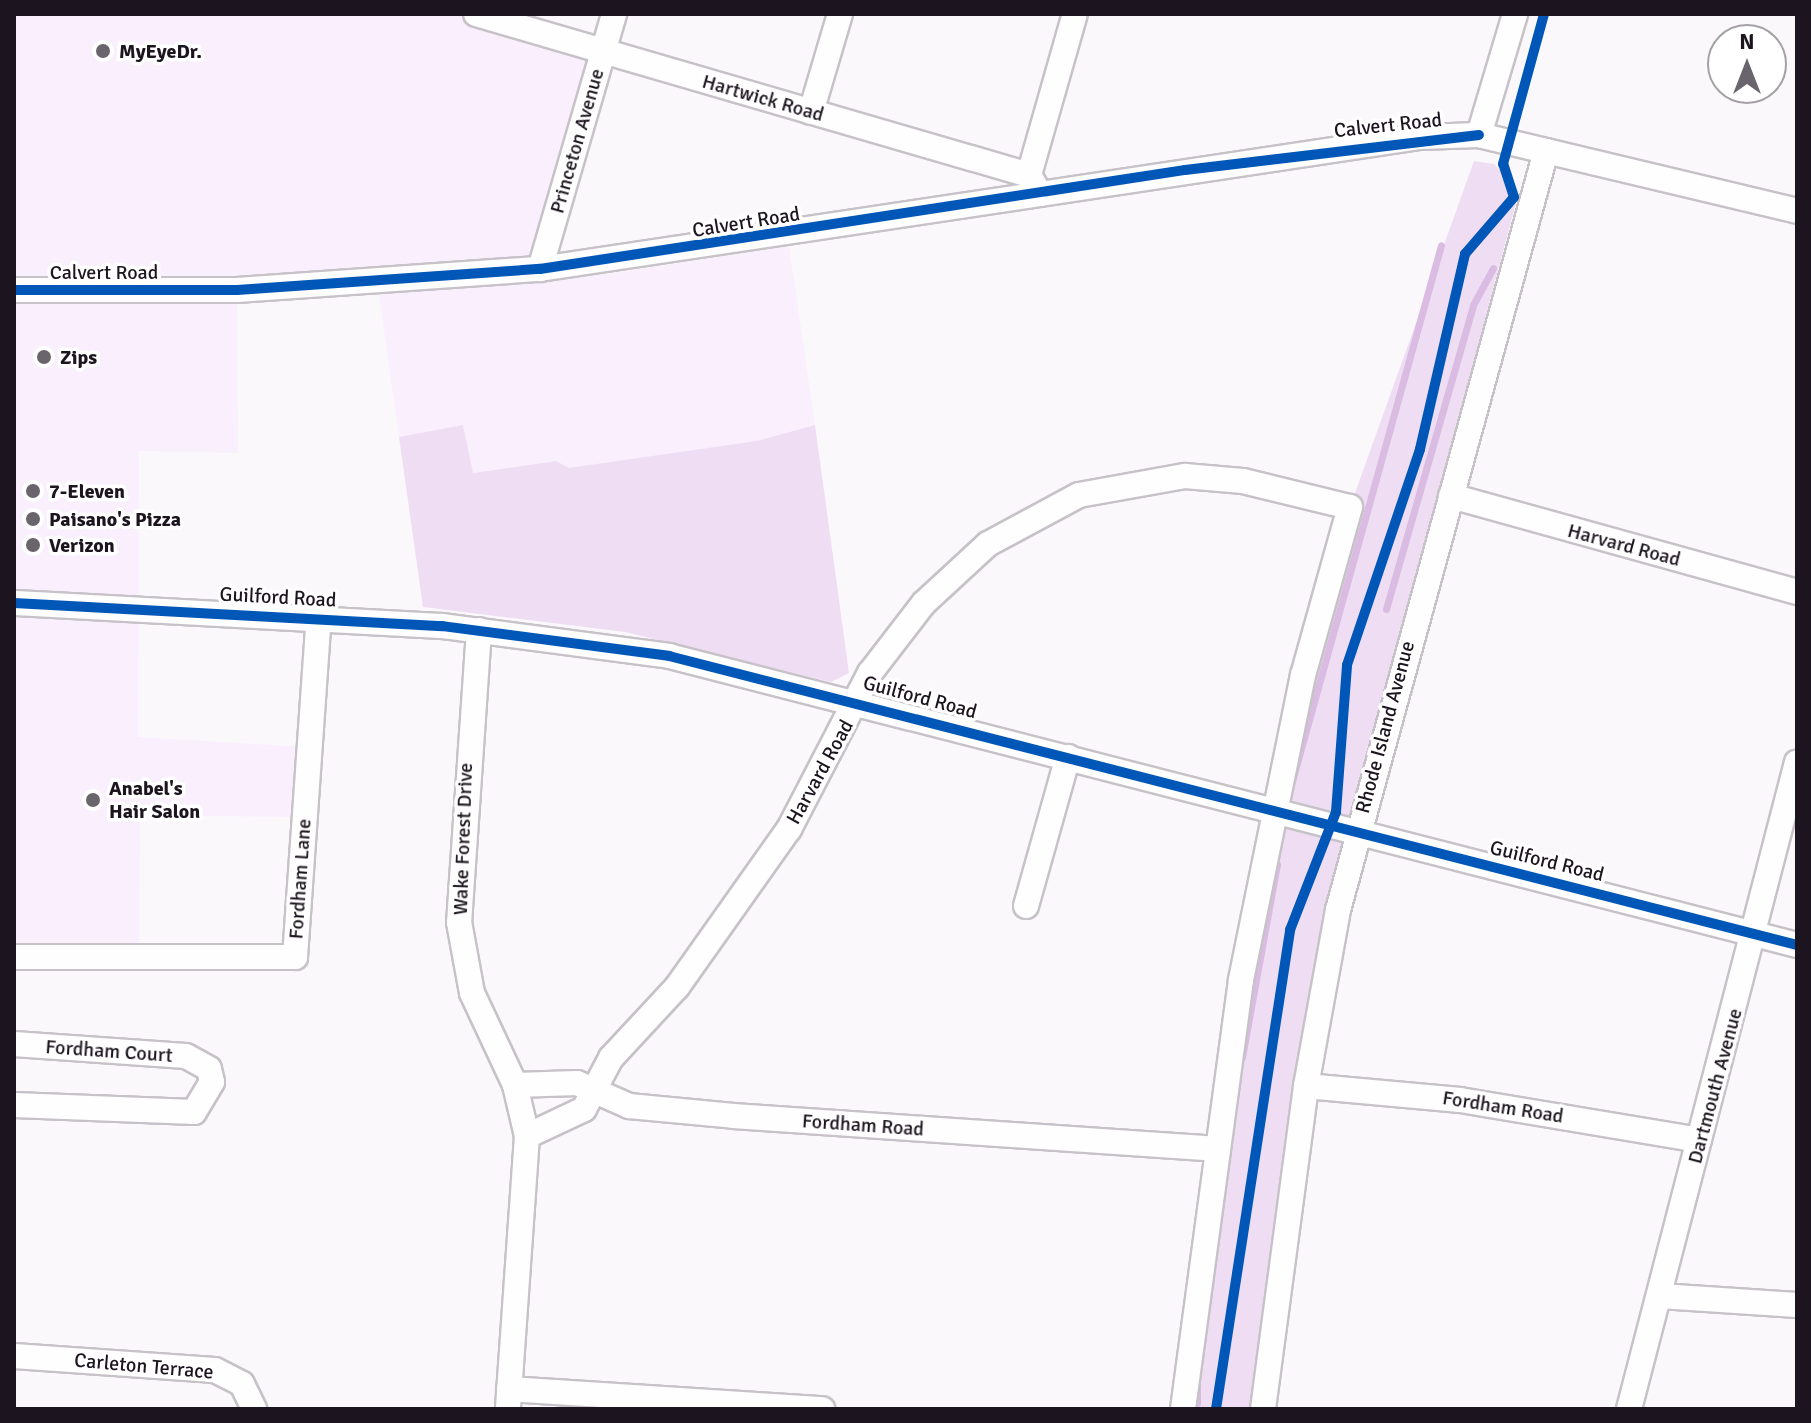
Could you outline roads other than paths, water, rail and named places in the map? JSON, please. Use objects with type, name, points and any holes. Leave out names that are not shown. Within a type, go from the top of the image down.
[{"type":"street","name":"Hartwick Road","points":[[476,14],[811,112],[1034,185]]},
{"type":"street","name":"Princeton Avenue","points":[[540,269],[614,14]]},
{"type":"street","points":[[811,112],[840,14]]},
{"type":"street","points":[[1034,185],[1075,14]]},
{"type":"street","points":[[1479,135],[1515,14]]},
{"type":"street","name":"Calvert Road","points":[[14,290],[237,290],[540,269],[1034,185],[1420,137],[1479,135],[1797,211]]},
{"type":"street","name":"Rhode Island Avenue","points":[[1263,1409],[1306,1086],[1358,832],[1546,151]]},
{"type":"street","name":"Harvard Road","points":[[594,1091],[611,1058],[677,987],[741,901],[861,700],[870,673],[954,571],[1006,531],[1079,495],[1185,476],[1243,481],[1350,507],[1274,810]]},
{"type":"street","name":"Harvard Road","points":[[1451,496],[1797,592]]},
{"type":"street","name":"Guilford Road","points":[[14,603],[319,617],[479,630],[661,654],[861,700],[1068,757],[1797,945]]},
{"type":"street","name":"Fordham Lane","points":[[14,957],[295,957],[319,617]]},
{"type":"street","name":"Wake Forest Drive","points":[[479,630],[459,922],[472,993],[515,1085],[527,1136]]},
{"type":"street","points":[[1026,906],[1068,757]]},
{"type":"street","name":"Dartmouth Avenue","points":[[1629,1409],[1699,1140],[1757,934],[1797,762]]},
{"type":"street","points":[[1183,1409],[1218,1149],[1274,810]]},
{"type":"street","name":"Fordham Court","points":[[14,1044],[186,1056],[209,1069],[212,1082],[194,1112],[14,1105]]},
{"type":"street","points":[[515,1085],[577,1083],[594,1091],[584,1109],[527,1136],[508,1399],[822,1409]]},
{"type":"street","name":"Fordham Road","points":[[1306,1086],[1460,1100],[1699,1140]]},
{"type":"street","name":"Fordham Road","points":[[594,1091],[629,1106],[734,1116],[1218,1149]]},
{"type":"street","points":[[1660,1296],[1797,1305]]},
{"type":"street","name":"Carleton Terrace","points":[[14,1356],[215,1370],[242,1384],[254,1409]]},
{"type":"waterway","points":[[1292,781],[1441,245]]},
{"type":"waterway","points":[[1386,609],[1473,305],[1493,268]]},
{"type":"waterway","points":[[1242,1057],[1277,864]]},
{"type":"waterway","points":[[1197,1386],[1197,1403]]},
{"type":"place","name":"MyEyeDr.","points":[[103,51]]},
{"type":"place","name":"Zips","points":[[44,357]]},
{"type":"place","name":"7-Eleven","points":[[33,491]]},
{"type":"place","name":"Paisano's Pizza","points":[[33,519]]},
{"type":"place","name":"Verizon","points":[[33,545]]},
{"type":"place","name":"Anabel's Hair Salon","points":[[93,800]]}]
